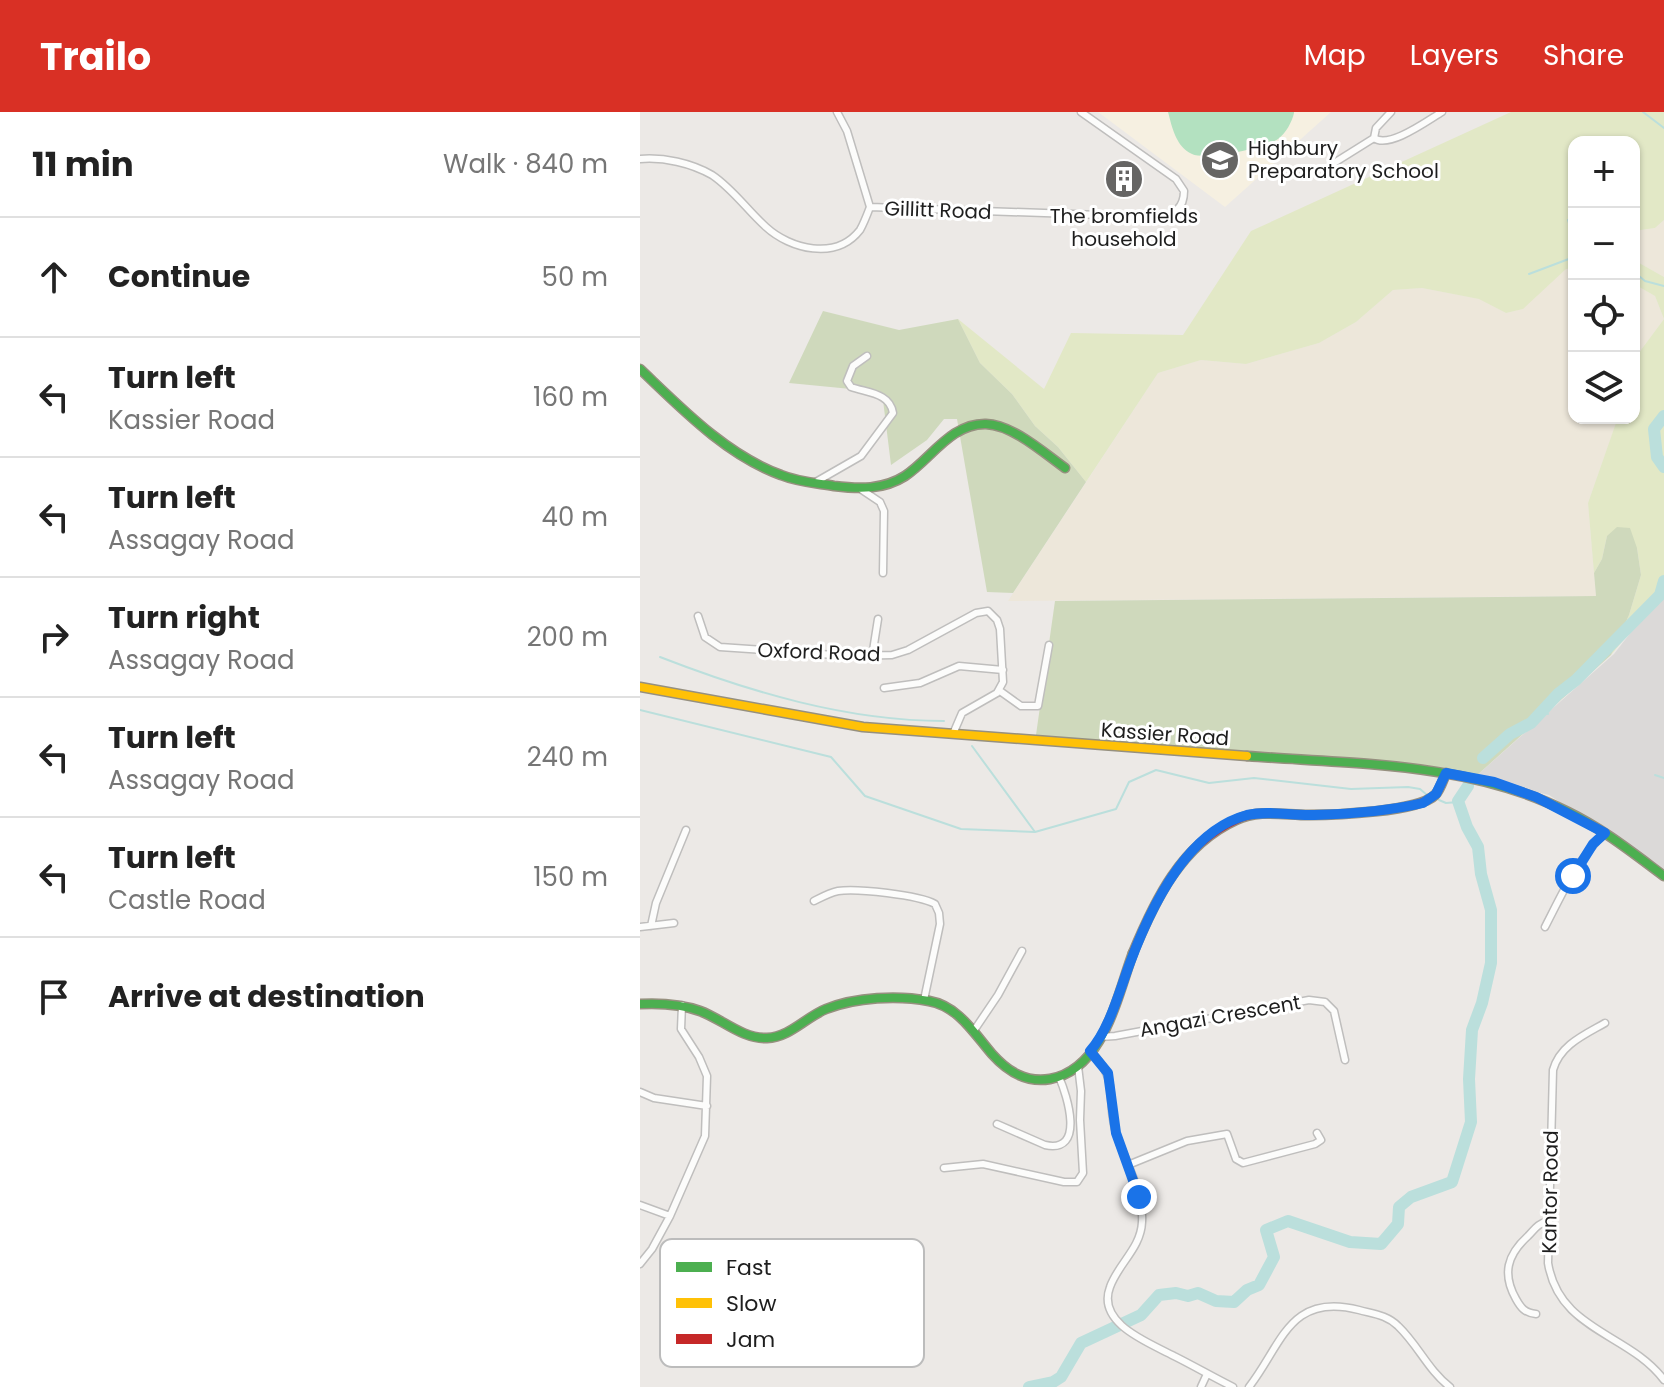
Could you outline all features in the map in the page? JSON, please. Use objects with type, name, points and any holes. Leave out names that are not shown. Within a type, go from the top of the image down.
[{"type":"street","points":[[837,112],[847,131],[870,207]]},
{"type":"street","name":"Gillitt Road","points":[[640,159],[668,160],[709,174],[730,189],[766,227],[808,249],[829,248],[845,242],[860,229],[870,207],[1157,217],[1174,213],[1183,202],[1184,191],[1176,179],[1081,112]]},
{"type":"street","points":[[1334,163],[1374,138],[1376,128],[1391,112]]},
{"type":"street","points":[[1374,138],[1384,142],[1442,112]]},
{"type":"street","points":[[814,483],[861,456],[893,413],[887,398],[851,387],[847,381],[853,366],[867,356]]},
{"type":"street","points":[[640,369],[708,430],[783,476],[862,490],[890,484],[929,459],[943,443],[962,429],[989,423],[1023,439],[1065,468]]},
{"type":"street","points":[[862,490],[880,502],[884,511],[883,573]]},
{"type":"street","name":"Oxford Road","points":[[698,616],[705,637],[720,647],[872,657],[908,650],[984,611],[992,614],[999,624],[1003,670],[1000,691]]},
{"type":"street","points":[[872,657],[878,619]]},
{"type":"street","points":[[953,735],[962,713],[1000,691],[1021,706],[1038,706],[1049,645]]},
{"type":"street","points":[[884,688],[920,683],[959,666],[1003,670]]},
{"type":"street","name":"Kassier Road","points":[[640,687],[816,721],[953,735],[1446,773],[1494,782],[1536,797],[1605,833],[1664,876]]},
{"type":"street","points":[[640,1004],[682,1005],[701,1011],[750,1036],[768,1038],[783,1034],[825,1009],[842,1003],[934,1001],[950,1008],[995,1059],[1016,1073],[1040,1080],[1059,1077],[1078,1066],[1100,1037],[1134,951],[1167,884],[1188,853],[1216,830],[1241,817],[1262,813],[1313,815],[1423,803],[1436,794],[1446,773]]},
{"type":"street","points":[[651,926],[656,903],[686,830]]},
{"type":"street","points":[[1545,927],[1567,884],[1593,844],[1605,833]]},
{"type":"street","points":[[814,901],[829,893],[851,890],[913,897],[935,904],[940,924],[924,1000]]},
{"type":"street","points":[[640,927],[674,923]]},
{"type":"street","points":[[973,1032],[1022,951]]},
{"type":"street","name":"Angazi Crescent","points":[[1100,1037],[1309,1000],[1325,1002],[1334,1011],[1345,1060]]},
{"type":"street","points":[[640,1264],[670,1216],[704,1140],[706,1072],[681,1029],[682,1005]]},
{"type":"street","name":"Kantor Road","points":[[1605,1023],[1569,1044],[1554,1064],[1548,1263],[1559,1296],[1581,1319],[1653,1367],[1664,1380]]},
{"type":"street","points":[[1090,1051],[1108,1073],[1116,1133],[1139,1197],[1142,1220],[1135,1246],[1108,1291],[1109,1307],[1118,1321],[1137,1337],[1233,1387]]},
{"type":"street","points":[[944,1168],[983,1164],[1064,1182],[1077,1182],[1083,1173],[1078,1066]]},
{"type":"street","points":[[997,1124],[1045,1145],[1053,1147],[1061,1144],[1069,1132],[1072,1118],[1059,1077]]},
{"type":"street","points":[[640,1092],[654,1098],[707,1106]]},
{"type":"street","points":[[1128,1165],[1187,1141],[1227,1134],[1236,1159],[1243,1163],[1315,1144],[1321,1140],[1317,1133]]},
{"type":"street","points":[[640,1205],[670,1216]]},
{"type":"street","points":[[1536,1314],[1524,1310],[1517,1300],[1509,1281],[1509,1266],[1518,1245],[1537,1226],[1548,1221]]},
{"type":"street","points":[[1249,1387],[1289,1324],[1304,1315],[1334,1305],[1378,1314],[1391,1320],[1450,1387]]},
{"type":"street","points":[[1201,1387],[1207,1374]]},
{"type":"shaded area","name":"Highbury Preparatory School","points":[[1098,112],[1331,112],[1225,207]]},
{"type":"shaded area","points":[[1664,220],[1664,277],[1640,263],[1640,230],[1655,228]]},
{"type":"shaded area","points":[[1568,268],[1568,424],[1616,424],[1588,503],[1596,596],[1008,601],[1158,373],[1201,360],[1246,364],[1319,343],[1356,322],[1393,290],[1422,288],[1480,299],[1506,313],[1522,309]]},
{"type":"shaded area","points":[[1640,287],[1655,296],[1664,319],[1640,351]]},
{"type":"shaded area","points":[[1660,595],[1664,595],[1664,871],[1549,795],[1475,777],[1614,654]]},
{"type":"green space","points":[[1168,112],[1294,113],[1284,134],[1271,143],[1222,155],[1199,156],[1182,147]]},
{"type":"green space","points":[[1511,112],[1664,112],[1664,220],[1655,228],[1640,230],[1640,136],[1568,136],[1568,269],[1523,309],[1506,313],[1479,299],[1422,288],[1393,290],[1356,322],[1319,343],[1246,364],[1201,360],[1158,373],[1086,482],[1058,447],[1035,426],[1012,394],[980,363],[958,319],[1044,389],[1071,333],[1183,335],[1251,231]]},
{"type":"green space","points":[[1640,263],[1664,277],[1664,319],[1655,296],[1640,287]]},
{"type":"green space","points":[[823,311],[899,330],[958,319],[980,363],[1012,394],[1035,426],[1058,447],[1086,482],[1013,593],[987,592],[957,419],[944,419],[927,440],[891,465],[882,392],[789,383]]},
{"type":"green space","points":[[1664,319],[1664,595],[1660,595],[1611,655],[1629,615],[1641,575],[1637,548],[1607,536],[1602,559],[1594,573],[1588,503],[1616,424],[1640,424],[1640,351]]},
{"type":"green space","points":[[1617,527],[1630,528],[1641,575],[1629,615],[1611,655],[1475,777],[1035,742],[1055,601],[1596,596],[1594,573],[1602,559],[1607,536]]},
{"type":"waterway","points":[[1643,112],[1664,128]]},
{"type":"waterway","points":[[1529,274],[1568,259]]},
{"type":"waterway","points":[[1640,277],[1664,286]]},
{"type":"waterway","points":[[1664,416],[1654,429],[1657,457],[1664,467]]},
{"type":"waterway","points":[[1483,758],[1510,734],[1531,723],[1576,680],[1660,595],[1664,581]]},
{"type":"waterway","points":[[660,657],[729,682],[799,702],[871,716],[944,721]]},
{"type":"waterway","points":[[640,710],[831,757],[865,796],[961,829],[1035,832],[1116,809],[1129,782],[1156,770],[1209,783],[1254,778],[1351,789],[1408,787],[1420,789],[1427,795]]},
{"type":"waterway","points":[[1542,710],[1548,714]]},
{"type":"waterway","points":[[972,746],[1035,832]]},
{"type":"waterway","points":[[1655,775],[1664,778]]},
{"type":"waterway","points":[[1029,1387],[1061,1377],[1081,1343],[1141,1315],[1159,1295],[1176,1293],[1188,1296],[1198,1293],[1216,1301],[1234,1302],[1247,1290],[1259,1285],[1274,1257],[1266,1230],[1288,1221],[1350,1242],[1381,1244],[1398,1224],[1399,1207],[1411,1197],[1452,1182],[1471,1122],[1469,1079],[1472,1030],[1491,963],[1491,910],[1481,874],[1478,847],[1458,801],[1468,786]]},
{"type":"waterway","points":[[1439,800],[1458,802]]},
{"type":"traffic: fast","points":[[640,369],[723,443],[761,466],[794,479],[853,488],[888,484],[915,469],[962,429],[986,424],[1017,434],[1065,468]]},
{"type":"traffic: fast","points":[[1247,756],[1411,768],[1492,783],[1581,819],[1664,876]]},
{"type":"traffic: fast","points":[[640,1004],[670,1004],[693,1009],[741,1032],[767,1038],[783,1034],[826,1009],[850,1002],[891,998],[929,1001],[957,1014],[1011,1071],[1025,1078],[1041,1080],[1068,1072],[1084,1061],[1096,1046],[1114,1009],[1133,953]]},
{"type":"traffic: slow","points":[[640,687],[863,727],[1247,756]]},
{"type":"traffic: jam","points":[[1133,953],[1161,894],[1185,859],[1200,844],[1236,820],[1272,813],[1337,814],[1412,805],[1435,795],[1446,773]]},
{"type":"place","name":"Highbury Preparatory School","points":[[1220,160]]},
{"type":"place","name":"The bromfields household","points":[[1124,179]]},
{"type":"route","points":[[1139,1197],[1116,1133],[1108,1073],[1090,1051],[1096,1045],[1134,951],[1167,884],[1188,853],[1216,830],[1241,817],[1262,813],[1313,815],[1423,803],[1436,794],[1446,773],[1494,782],[1536,797],[1605,833],[1593,844],[1573,876]]}]
